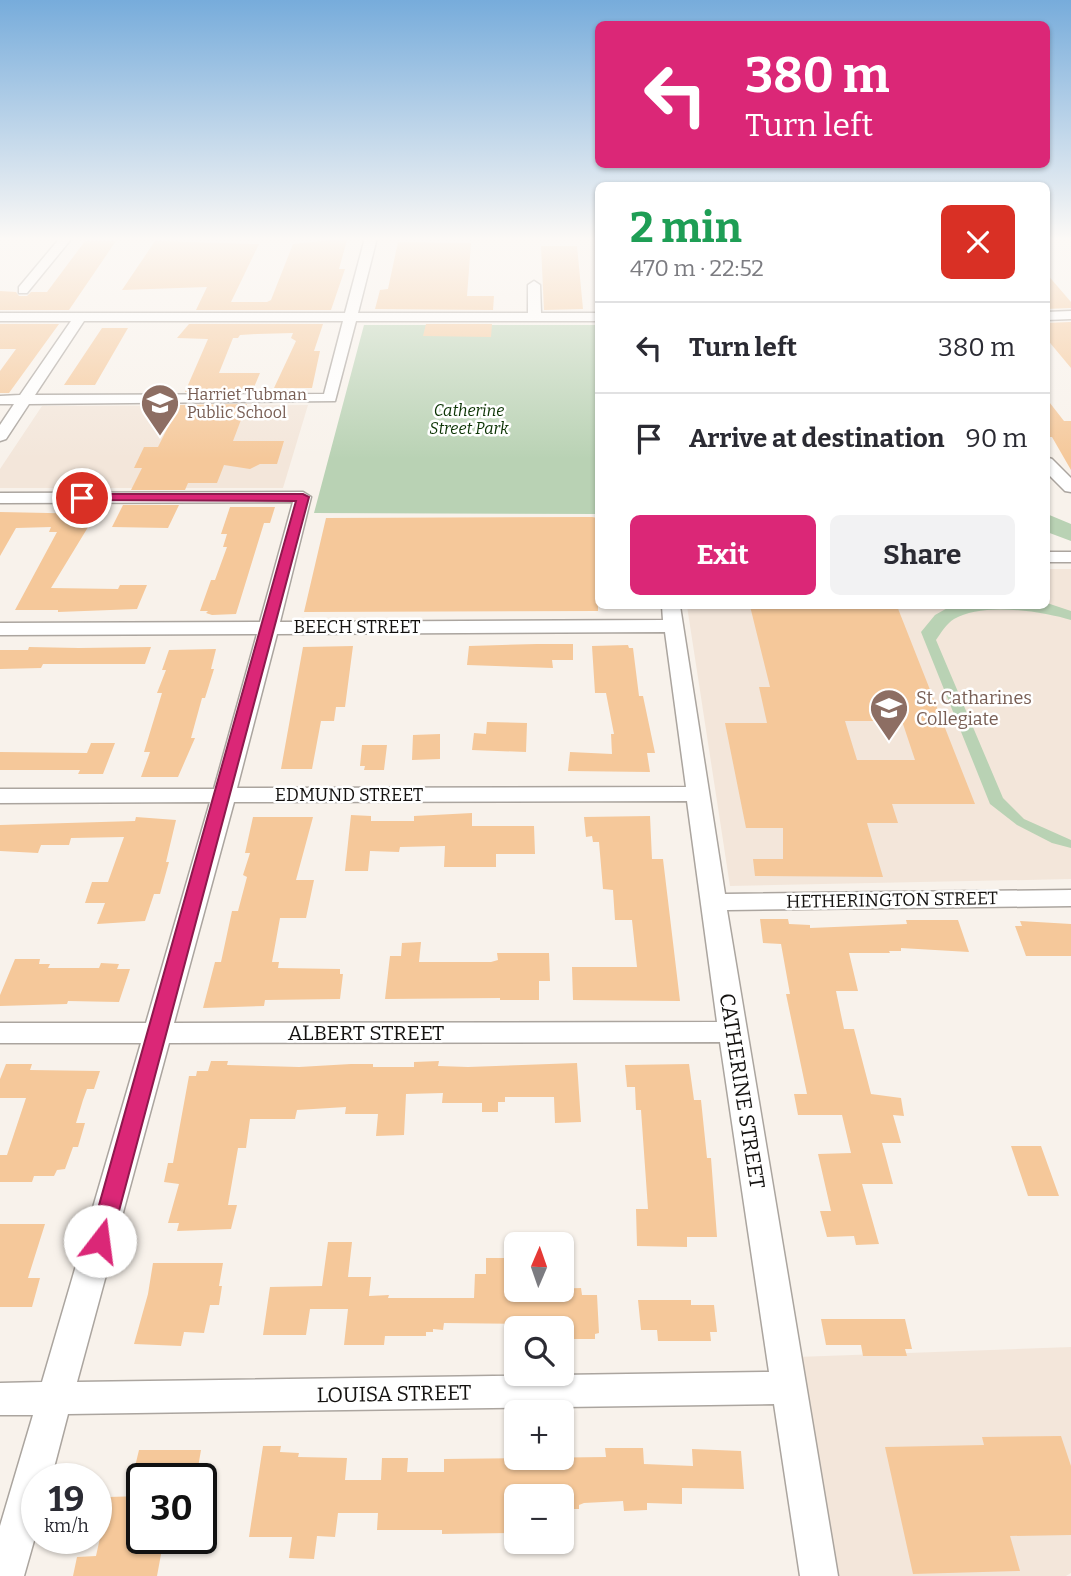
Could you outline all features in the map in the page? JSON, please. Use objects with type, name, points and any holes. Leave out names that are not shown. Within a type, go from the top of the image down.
[{"type":"street","points":[[0,400],[330,397],[353,312]]},
{"type":"street","points":[[536,312],[536,317]]},
{"type":"street","points":[[1050,316],[1071,315]]},
{"type":"street","points":[[0,317],[595,317]]},
{"type":"street","points":[[0,436],[80,317]]},
{"type":"street","points":[[1050,466],[1071,487]]},
{"type":"street","points":[[0,498],[303,497],[57,1399],[5,1576]]},
{"type":"street","points":[[1050,557],[1071,557]]},
{"type":"street","name":"BEECH STREET","points":[[0,629],[268,627],[672,616]]},
{"type":"street","name":"CATHERINE STREET","points":[[672,616],[732,1032],[819,1576]]},
{"type":"street","name":"EDMUND STREET","points":[[0,796],[698,794]]},
{"type":"street","name":"HETHERINGTON STREET","points":[[714,902],[1071,898]]},
{"type":"street","name":"ALBERT STREET","points":[[0,1033],[732,1032]]},
{"type":"street","name":"LOUISA STREET","points":[[0,1399],[789,1388]]},
{"type":"shaded area","name":"Harriet Tubman Public School","points":[[308,405],[283,488],[0,488],[0,469],[42,406]]},
{"type":"shaded area","name":"St. Catharines Collegiate","points":[[1050,569],[1071,569],[1071,879],[730,886],[687,609],[1050,609]]},
{"type":"shaded area","points":[[1071,1347],[1071,1573],[1066,1576],[836,1576],[797,1357]]},
{"type":"green space","name":"Catherine Street Park","points":[[364,325],[595,325],[595,514],[314,513]]},
{"type":"green space","points":[[1050,515],[1071,524],[1071,541],[1050,533]]},
{"type":"green space","points":[[1050,604],[1071,611],[1071,620],[1028,611],[995,609],[1050,609]]},
{"type":"green space","points":[[946,609],[995,609],[954,619],[936,640],[1003,798],[1024,819],[1071,840],[1071,848],[1052,843],[1017,825],[990,804],[921,632],[935,615]]},
{"type":"building","points":[[1071,322],[1071,368],[1050,343],[1050,323]]},
{"type":"building","points":[[0,324],[59,324],[9,393],[0,393],[0,371],[16,349],[0,349]]},
{"type":"building","points":[[189,324],[323,324],[314,351],[320,351],[312,388],[274,388],[296,341],[291,338],[293,333],[257,334],[233,338],[219,373],[260,373],[252,392],[185,392],[208,339],[177,338]]},
{"type":"building","points":[[426,324],[492,324],[491,337],[423,336]]},
{"type":"building","points":[[102,328],[128,328],[95,385],[64,385]]},
{"type":"building","points":[[1050,403],[1064,421],[1071,421],[1071,470],[1052,437]]},
{"type":"building","points":[[247,404],[233,441],[284,441],[277,464],[260,464],[250,469],[224,465],[217,483],[188,483],[185,490],[131,490],[142,468],[134,468],[144,447],[158,447],[179,405]]},
{"type":"building","points":[[123,505],[179,505],[168,528],[112,527]]},
{"type":"building","points":[[230,507],[275,507],[270,523],[264,523],[236,614],[212,615],[206,613],[208,611],[200,611],[227,547],[223,547],[227,534],[221,534]]},
{"type":"building","points":[[0,512],[96,514],[51,588],[118,589],[120,585],[147,585],[137,609],[58,612],[15,610],[57,532],[49,532],[51,527],[16,528],[0,556]]},
{"type":"building","points":[[326,518],[595,518],[595,609],[598,611],[304,612]]},
{"type":"building","points":[[751,609],[898,609],[975,804],[892,804],[898,823],[867,823],[883,877],[755,876],[753,859],[783,859],[783,828],[746,828],[725,723],[767,723],[759,687],[770,687]],"holes":[[[845,721],[902,721],[915,760],[857,760]]]},
{"type":"building","points":[[573,644],[573,660],[552,660],[553,668],[467,665],[469,646]]},
{"type":"building","points":[[628,645],[633,648],[639,696],[643,696],[655,753],[647,753],[650,772],[568,771],[570,752],[612,754],[611,734],[614,734],[606,693],[595,693],[592,646]]},
{"type":"building","points":[[353,646],[345,707],[336,707],[334,721],[321,721],[312,769],[281,769],[303,647]]},
{"type":"building","points":[[29,647],[151,647],[145,664],[43,664],[41,668],[0,669],[0,650],[28,650]]},
{"type":"building","points":[[216,649],[211,669],[214,669],[205,698],[202,698],[191,738],[195,738],[178,777],[141,777],[150,752],[144,752],[162,693],[157,693],[166,670],[162,670],[169,650]]},
{"type":"building","points":[[487,722],[527,723],[526,752],[472,750],[474,733],[486,734]]},
{"type":"building","points":[[440,734],[440,759],[412,760],[413,735]]},
{"type":"building","points":[[91,743],[115,743],[103,774],[78,774],[80,770],[0,770],[0,752],[87,753]]},
{"type":"building","points":[[362,745],[387,745],[384,770],[364,770],[365,766],[360,766]]},
{"type":"building","points":[[472,813],[472,826],[534,826],[535,854],[496,854],[496,867],[444,867],[445,846],[400,847],[399,852],[370,851],[368,871],[345,871],[351,815],[371,816],[371,821],[414,821],[414,816]]},
{"type":"building","points":[[650,816],[652,859],[663,859],[680,1001],[573,1000],[572,967],[637,967],[632,920],[615,920],[613,890],[603,889],[599,842],[593,842],[592,836],[586,837],[584,817]]},
{"type":"building","points":[[136,817],[176,820],[160,894],[154,894],[145,921],[97,924],[105,903],[85,903],[92,882],[108,882],[124,837],[71,838],[69,845],[41,845],[38,853],[0,851],[0,825],[135,821]]},
{"type":"building","points":[[253,817],[313,817],[296,880],[314,880],[306,918],[280,918],[272,962],[279,962],[278,968],[340,969],[340,974],[343,974],[340,999],[265,1000],[264,1006],[203,1008],[215,962],[221,962],[232,911],[238,911],[247,877],[243,875],[250,853],[245,853]]},
{"type":"building","points":[[760,919],[788,919],[789,924],[810,925],[810,928],[907,924],[906,920],[958,920],[969,952],[901,948],[901,951],[889,951],[890,953],[849,953],[858,991],[836,991],[844,1029],[854,1029],[871,1094],[901,1098],[904,1116],[893,1115],[901,1143],[882,1143],[893,1184],[862,1184],[879,1244],[856,1245],[854,1236],[827,1237],[820,1211],[831,1211],[818,1154],[851,1153],[842,1115],[798,1115],[794,1094],[807,1094],[786,994],[790,994],[781,944],[763,943]]},
{"type":"building","points":[[1020,921],[1071,924],[1071,956],[1026,956],[1015,926],[1022,926]]},
{"type":"building","points":[[421,942],[419,962],[491,962],[498,960],[497,953],[549,953],[550,981],[539,981],[539,1000],[385,999],[390,956],[401,956],[402,943]]},
{"type":"building","points":[[15,959],[40,959],[39,964],[50,964],[48,968],[99,968],[101,963],[119,964],[117,969],[130,969],[119,1002],[68,1001],[67,1004],[0,1006],[0,995]]},
{"type":"building","points":[[211,1061],[228,1061],[227,1065],[299,1067],[373,1064],[373,1067],[414,1067],[414,1062],[439,1061],[438,1066],[468,1067],[577,1063],[581,1122],[555,1123],[554,1097],[505,1097],[505,1102],[498,1102],[498,1112],[482,1112],[482,1103],[442,1103],[443,1093],[406,1094],[404,1135],[376,1136],[378,1114],[345,1114],[346,1107],[297,1110],[295,1119],[250,1119],[246,1148],[238,1148],[228,1205],[237,1205],[231,1229],[177,1231],[179,1223],[168,1223],[179,1184],[164,1182],[168,1163],[173,1163],[189,1076],[196,1076],[197,1071],[208,1071]]},
{"type":"building","points":[[6,1064],[32,1064],[30,1070],[100,1071],[94,1089],[87,1089],[76,1123],[85,1123],[78,1147],[73,1147],[65,1169],[57,1170],[54,1176],[34,1176],[32,1182],[0,1182],[0,1155],[7,1155],[26,1098],[0,1098],[0,1079]]},
{"type":"building","points":[[689,1064],[694,1100],[701,1100],[707,1158],[711,1158],[717,1237],[687,1237],[687,1247],[637,1246],[636,1209],[648,1209],[641,1110],[636,1110],[635,1087],[627,1087],[625,1065]]},
{"type":"building","points":[[1011,1146],[1041,1146],[1059,1196],[1028,1196]]},
{"type":"building","points":[[0,1224],[45,1224],[28,1278],[40,1278],[32,1307],[0,1307]]},
{"type":"building","points":[[328,1242],[352,1242],[348,1277],[371,1277],[369,1296],[389,1295],[388,1298],[474,1298],[475,1274],[486,1274],[486,1258],[504,1258],[504,1302],[574,1302],[574,1288],[581,1288],[582,1295],[597,1295],[599,1333],[595,1334],[595,1339],[574,1339],[574,1316],[504,1316],[504,1324],[444,1323],[443,1330],[433,1329],[433,1332],[426,1332],[426,1336],[385,1336],[384,1345],[344,1345],[348,1309],[310,1309],[306,1335],[263,1335],[270,1287],[322,1286]]},
{"type":"building","points":[[153,1263],[223,1263],[219,1305],[210,1305],[204,1333],[184,1332],[181,1346],[134,1344],[148,1294]]},
{"type":"building","points":[[638,1300],[691,1300],[691,1305],[714,1305],[717,1332],[710,1332],[711,1341],[658,1341],[657,1330],[641,1330]]},
{"type":"building","points":[[821,1319],[905,1319],[912,1349],[905,1349],[907,1356],[863,1356],[861,1345],[826,1345]]},
{"type":"building","points":[[1061,1436],[1071,1466],[1071,1535],[1010,1536],[1020,1571],[913,1574],[885,1447],[984,1445],[982,1437]]},
{"type":"building","points":[[263,1446],[281,1446],[280,1452],[299,1453],[298,1457],[347,1458],[345,1480],[381,1480],[382,1458],[408,1458],[407,1472],[444,1472],[444,1459],[504,1458],[504,1470],[574,1470],[574,1457],[606,1457],[605,1448],[643,1448],[644,1464],[693,1466],[692,1449],[741,1451],[744,1489],[682,1488],[682,1504],[647,1503],[647,1510],[624,1511],[623,1501],[584,1503],[579,1505],[579,1509],[574,1509],[574,1484],[504,1484],[504,1533],[442,1534],[442,1530],[377,1530],[378,1513],[338,1513],[335,1537],[317,1536],[314,1559],[289,1558],[292,1537],[249,1537]]},
{"type":"building","points":[[139,1450],[201,1450],[199,1463],[136,1463]]},
{"type":"building","points":[[126,1496],[126,1554],[161,1554],[157,1576],[73,1576],[77,1557],[112,1554],[112,1497]]},
{"type":"place","name":"Harriet Tubman Public School","points":[[160,437]]},
{"type":"place","name":"St. Catharines Collegiate","points":[[889,742]]},
{"type":"route","points":[[82,498],[303,497],[100,1241]]}]
